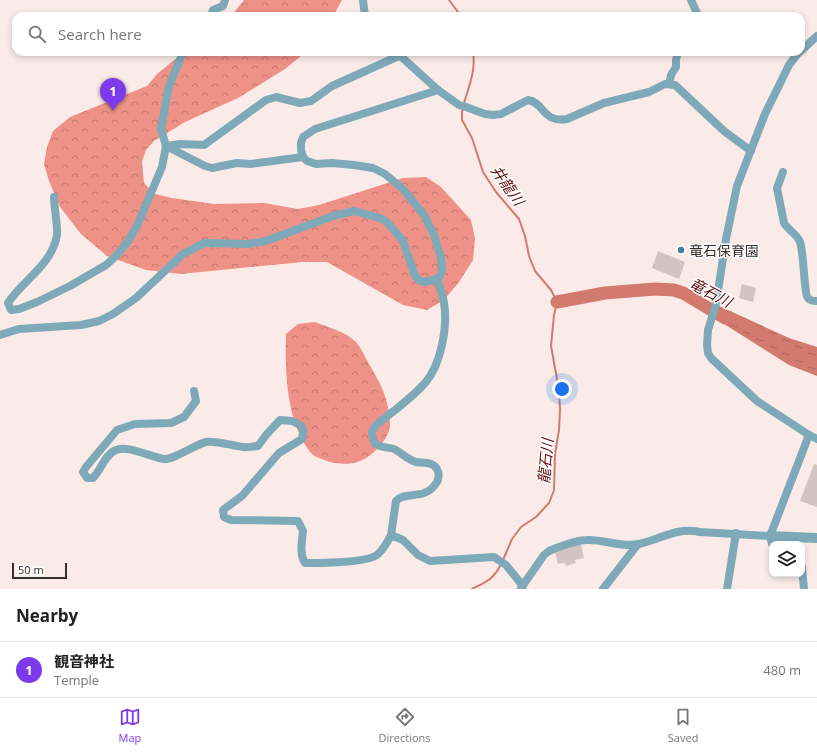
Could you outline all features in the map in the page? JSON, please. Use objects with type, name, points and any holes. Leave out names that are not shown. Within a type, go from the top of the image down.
[{"type":"street","points":[[212,12],[213,10],[223,6],[225,0]]},
{"type":"street","points":[[363,0],[364,12]]},
{"type":"street","points":[[691,0],[697,12]]},
{"type":"street","points":[[805,47],[817,36]]},
{"type":"street","points":[[54,197],[57,235],[50,254],[40,269],[10,299],[8,302],[11,310],[19,309],[37,302],[70,286],[106,265],[117,255],[129,240],[137,226],[162,166],[166,146],[161,129],[169,86],[181,56]]},
{"type":"street","points":[[166,146],[180,144],[204,146],[266,100],[276,97],[300,103],[311,101],[332,86],[395,56]]},
{"type":"street","points":[[401,56],[438,90],[463,106],[485,114],[493,115],[501,114],[523,102],[532,101],[550,118],[561,120],[567,119],[604,103],[649,92],[665,84],[675,85],[724,131],[751,151]]},
{"type":"street","points":[[669,84],[671,75],[676,67],[677,56]]},
{"type":"street","points":[[771,540],[813,437],[757,402],[711,358],[708,354],[707,345],[710,324],[716,304],[726,239],[737,186],[765,114],[789,65],[796,56]]},
{"type":"street","points":[[0,334],[19,329],[81,325],[99,320],[113,314],[136,298],[183,254],[204,243],[248,244],[266,241],[333,216],[354,211],[387,222],[403,242],[415,276],[420,281],[425,282],[437,279],[442,270],[441,258],[434,235],[424,214],[403,190],[385,174],[373,168],[354,165],[311,163],[303,157],[301,143],[303,137],[316,129],[438,90]]},
{"type":"street","points":[[166,146],[205,166],[212,168],[237,163],[250,164],[303,157]]},
{"type":"street","points":[[783,172],[777,188],[784,223],[786,227],[798,237],[801,243],[806,294],[808,299],[811,301],[817,301]]},
{"type":"street","points":[[194,391],[196,402],[184,417],[171,423],[135,424],[118,430],[86,467],[83,472],[87,478],[93,478],[98,473],[109,453],[117,449],[129,450],[165,459],[173,457],[208,441],[245,447],[258,446],[280,420],[292,421],[302,426],[302,439],[280,453],[242,496],[223,510],[224,517],[231,520],[298,521],[304,531],[301,558],[305,563],[367,559],[376,555],[388,542],[391,535],[398,499],[401,497],[422,495],[430,490],[439,478],[439,473],[436,467],[431,464],[410,460],[392,448],[379,445],[373,440],[372,432],[376,425],[426,382],[434,367],[442,348],[446,316],[444,302],[437,279]]},
{"type":"street","points":[[391,535],[403,540],[418,555],[430,561],[494,557],[501,562],[522,587],[549,550],[587,540],[630,545],[638,544],[677,531],[690,530],[700,532],[736,533],[771,540],[817,538]]},
{"type":"street","points":[[728,589],[736,533]]},
{"type":"street","points":[[603,589],[638,544]]},
{"type":"street","points":[[803,577],[804,589]]},
{"type":"green space","points":[[244,0],[342,0],[335,12],[234,12]]},
{"type":"green space","points":[[181,56],[301,56],[285,69],[238,98],[185,122],[154,141],[146,150],[142,162],[144,183],[155,194],[214,204],[264,203],[298,209],[319,205],[403,178],[426,177],[441,187],[471,220],[475,239],[473,260],[459,282],[444,300],[427,310],[403,305],[327,262],[303,262],[181,274],[146,270],[107,256],[81,234],[60,207],[49,181],[44,164],[47,147],[53,131],[70,117],[147,86],[157,74]]},
{"type":"green space","points":[[315,322],[342,333],[352,338],[356,342],[380,384],[387,404],[390,425],[387,436],[373,453],[368,457],[354,463],[334,463],[316,457],[311,453],[303,441],[296,427],[287,380],[286,334],[298,324]]},
{"type":"water","points":[[717,305],[789,338],[817,347],[817,376],[789,365],[713,317]]},
{"type":"building","points":[[658,251],[685,262],[679,279],[652,268]]},
{"type":"building","points":[[742,284],[756,288],[753,302],[739,298]]},
{"type":"building","points":[[814,464],[817,465],[817,507],[800,501]]},
{"type":"building","points":[[581,544],[584,558],[575,560],[576,563],[566,566],[565,563],[558,564],[555,551]]},
{"type":"waterway","name":"井龍川","points":[[449,0],[458,12]]},
{"type":"waterway","name":"井龍川","points":[[464,103],[473,72],[474,56]]},
{"type":"waterway","name":"龍石川","points":[[463,107],[462,120],[472,138],[483,172],[496,192],[519,219],[525,236],[529,256],[535,271],[551,290],[557,302],[554,315],[551,346],[559,390],[560,410],[559,430],[555,454],[554,490],[549,503],[536,517],[521,527],[512,539],[503,560]]},
{"type":"waterway","name":"竜石川","points":[[557,302],[605,293],[655,289],[674,290],[683,293],[725,318]]},
{"type":"waterway","name":"龍石川","points":[[472,589],[492,577],[501,564]]},
{"type":"place","name":"観音神社","points":[[113,111]]},
{"type":"place","name":"竜石保育園","points":[[681,250]]}]
